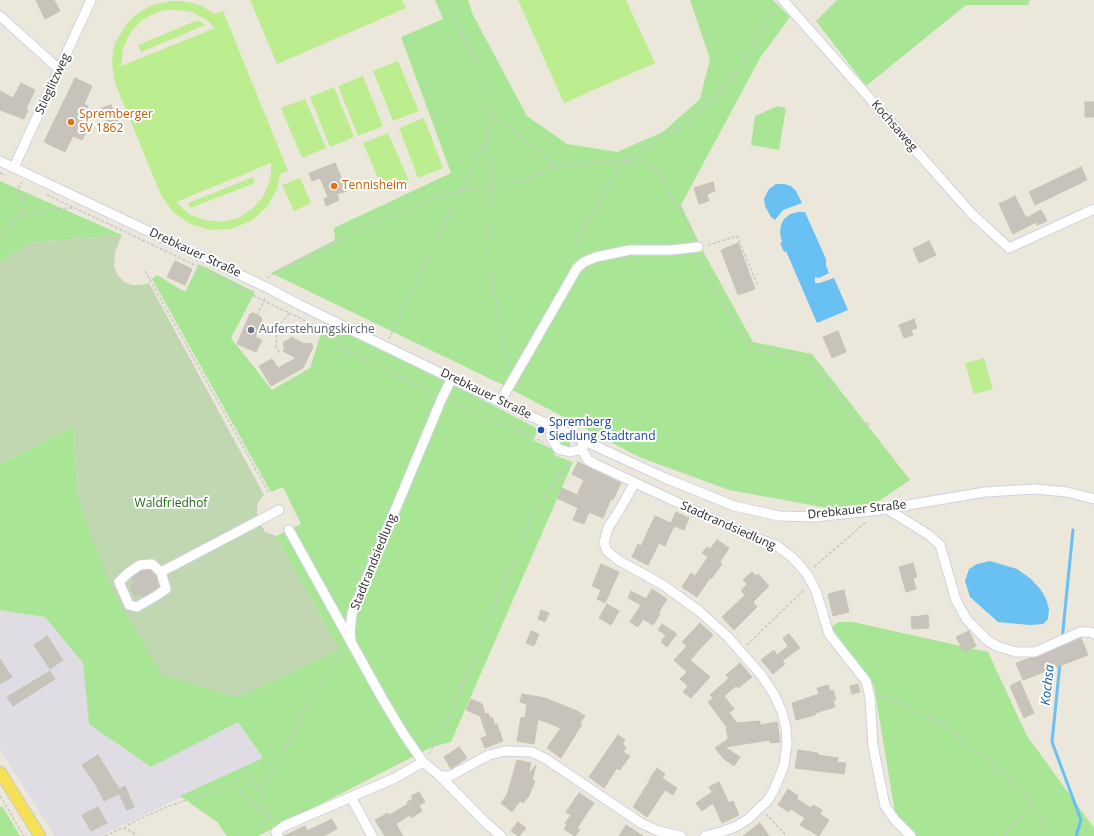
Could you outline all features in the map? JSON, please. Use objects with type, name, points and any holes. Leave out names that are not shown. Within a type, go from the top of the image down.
[{"type":"main road","points":[[0,772],[40,836]]},
{"type":"street","name":"Stieglitzweg","points":[[12,172],[91,0]]},
{"type":"street","name":"Kochsaweg","points":[[783,0],[972,214],[1009,248],[1094,209]]},
{"type":"street","points":[[0,16],[60,70]]},
{"type":"street","name":"Drebkauer Straße","points":[[0,161],[12,172],[24,178],[270,288],[298,304],[500,402],[553,426],[581,447],[665,478],[734,506],[779,516],[815,517],[883,509],[992,492],[1035,490],[1054,491],[1067,492],[1094,499]]},
{"type":"street","points":[[500,402],[577,268],[584,262],[596,257],[630,250],[671,250],[698,248]]},
{"type":"street","name":"Stadtrandsiedlung","points":[[452,378],[442,398],[352,613],[350,631],[351,642],[403,733],[424,763],[440,776],[485,822],[502,836]]},
{"type":"street","points":[[553,426],[551,436],[556,447],[565,452],[581,447]]},
{"type":"street","name":"Stadtrandsiedlung","points":[[581,447],[588,460],[634,484],[747,535],[776,545],[793,558],[807,574],[816,590],[829,634],[866,681],[870,697],[872,746],[885,806],[895,820],[911,836]]},
{"type":"street","points":[[634,484],[608,528],[604,542],[607,551],[618,560],[663,584],[699,611],[741,651],[762,676],[775,696],[782,712],[786,728],[787,743],[782,771],[774,790],[761,808],[748,819],[736,826],[705,836]]},
{"type":"street","points":[[883,509],[929,535],[940,545],[956,600],[968,620],[988,641],[1016,652],[1035,652],[1080,632],[1090,632],[1094,634]]},
{"type":"street","points":[[161,572],[278,510]]},
{"type":"street","points":[[289,530],[351,642]]},
{"type":"street","points":[[152,564],[161,572],[166,589],[137,607],[128,605],[118,582],[140,565],[152,564]]},
{"type":"street","points":[[440,776],[450,776],[489,755],[505,751],[532,752],[546,759],[642,823],[658,831],[681,836]]},
{"type":"street","points":[[278,836],[276,832],[284,826],[395,778],[424,763]]},
{"type":"street","points":[[351,797],[372,836]]},
{"type":"path","points":[[449,0],[487,94],[491,188],[487,255],[509,368]]},
{"type":"path","points":[[566,262],[584,227],[623,161],[689,123],[736,74],[779,0]]},
{"type":"path","points":[[488,109],[556,167]]},
{"type":"path","points":[[386,346],[489,136]]},
{"type":"path","points":[[266,279],[276,272],[353,233],[434,198],[472,188],[491,188],[524,179],[556,167],[623,161],[642,162],[657,171],[676,202],[698,243],[698,261],[751,349],[798,357],[803,362],[813,364],[851,416],[861,424],[870,424]]},
{"type":"path","points":[[0,173],[12,172]]},
{"type":"path","points":[[24,178],[27,184]]},
{"type":"path","points":[[0,237],[20,216],[24,202],[17,190],[24,178]]},
{"type":"path","points":[[43,192],[325,330],[342,349],[442,398],[556,447]]},
{"type":"path","points":[[20,216],[51,209],[74,208]]},
{"type":"path","points":[[698,248],[737,236],[757,284]]},
{"type":"path","points":[[145,271],[269,493]]},
{"type":"path","points":[[279,352],[276,347],[277,332],[280,324],[298,304]]},
{"type":"path","points":[[424,763],[449,718],[533,514],[581,447]]},
{"type":"path","points":[[807,574],[883,509]]},
{"type":"path","points":[[741,651],[812,582]]},
{"type":"path","points":[[262,793],[276,763],[286,749],[303,711],[315,697],[318,690],[351,642]]},
{"type":"path","points":[[870,697],[887,697],[944,726],[1011,779],[1032,803],[1050,836]]},
{"type":"path","points":[[105,836],[120,828],[124,828],[131,822],[169,806],[228,786],[234,788],[256,805],[272,822],[262,793],[243,768]]},
{"type":"path","points":[[0,796],[24,836]]},
{"type":"path","points":[[1004,836],[1032,803]]},
{"type":"path","points":[[761,808],[787,836]]},
{"type":"path","points":[[124,828],[133,832],[136,836]]},
{"type":"shaded area","points":[[0,610],[45,617],[83,662],[89,724],[238,722],[263,758],[100,836],[55,836],[0,750]]},
{"type":"green space","points":[[250,0],[402,0],[406,8],[277,64]]},
{"type":"green space","points":[[435,0],[468,0],[473,15],[527,116],[567,144],[617,152],[663,132],[700,99],[710,59],[690,0],[773,0],[790,17],[760,58],[681,205],[705,255],[753,342],[812,354],[910,480],[875,504],[833,509],[729,490],[639,457],[503,385],[271,273],[335,240],[334,228],[451,173],[401,37],[443,19]]},
{"type":"green space","points":[[518,0],[626,0],[655,63],[564,103]]},
{"type":"green space","points":[[837,0],[1030,0],[1028,5],[966,5],[866,86],[816,21]]},
{"type":"green space","points":[[182,1],[202,6],[214,14],[223,11],[288,171],[280,174],[277,189],[267,207],[251,221],[231,229],[210,230],[190,224],[173,212],[161,195],[115,83],[112,64],[115,43],[126,25],[133,17],[150,6],[161,3]],"holes":[[[166,10],[192,12],[207,20],[215,28],[121,66],[123,49],[130,33],[142,20],[158,12]],[[271,163],[269,182],[263,197],[252,209],[238,218],[222,222],[205,220],[189,214],[176,202]]]},
{"type":"green space","points":[[198,20],[205,25],[141,52],[138,45]]},
{"type":"green space","points":[[398,61],[419,111],[393,121],[373,71]]},
{"type":"green space","points":[[363,76],[383,126],[358,136],[338,86]]},
{"type":"green space","points":[[334,87],[354,137],[330,147],[310,97]]},
{"type":"green space","points":[[305,99],[326,148],[302,158],[281,108]]},
{"type":"green space","points":[[778,106],[786,108],[779,150],[751,145],[755,116]]},
{"type":"green space","points":[[424,118],[443,168],[418,178],[399,128]]},
{"type":"green space","points":[[388,133],[409,181],[384,192],[363,143]]},
{"type":"green space","points":[[253,177],[255,183],[190,208],[188,203]]},
{"type":"green space","points":[[300,178],[311,203],[294,211],[282,185]]},
{"type":"green space","points":[[0,181],[122,235],[33,242],[0,262]]},
{"type":"green space","name":"Waldfriedhof","points":[[122,235],[115,252],[114,266],[117,274],[124,282],[132,285],[149,283],[264,495],[260,499],[257,506],[257,513],[261,525],[265,532],[276,536],[340,650],[238,698],[162,675],[111,588],[94,544],[78,497],[73,427],[0,464],[0,262],[33,242]]},
{"type":"green space","points":[[199,264],[255,292],[231,338],[272,390],[310,368],[326,318],[538,429],[533,440],[555,450],[554,455],[573,462],[451,742],[432,747],[258,836],[227,836],[217,822],[180,796],[263,758],[238,722],[151,767],[89,724],[83,663],[45,617],[0,610],[0,464],[73,427],[78,497],[340,650],[276,536],[301,524],[283,487],[271,492],[152,279],[157,275],[185,292]]},
{"type":"green space","points":[[984,358],[993,389],[974,394],[965,363]]},
{"type":"green space","points":[[559,434],[569,439],[569,447],[562,445]]},
{"type":"green space","points":[[839,622],[853,622],[988,652],[1027,736],[1094,828],[1094,836],[915,836],[896,819],[874,686],[831,627]]},
{"type":"green space","points":[[2,806],[20,836],[0,836],[0,807]]},
{"type":"water","points":[[776,184],[791,186],[796,191],[802,203],[783,210],[775,220],[771,217],[765,206],[764,199],[769,189]]},
{"type":"water","points":[[805,212],[826,259],[826,265],[829,273],[819,278],[815,277],[815,283],[834,278],[848,310],[817,323],[786,251],[784,252],[780,243],[782,242],[780,233],[781,225],[784,219],[790,214]]},
{"type":"water","points":[[990,561],[1017,569],[1031,579],[1041,590],[1049,609],[1048,619],[1043,624],[1030,625],[998,622],[970,597],[965,581],[969,569],[977,564]]},
{"type":"building","points":[[36,0],[54,0],[60,11],[45,19]]},
{"type":"building","points":[[75,78],[92,86],[84,104],[88,106],[78,128],[86,132],[82,140],[73,136],[65,152],[44,142]]},
{"type":"building","points":[[21,83],[35,90],[26,109],[28,110],[24,119],[0,110],[0,91],[13,98]]},
{"type":"building","points":[[1085,102],[1094,102],[1094,117],[1085,117]]},
{"type":"building","points":[[111,105],[118,121],[108,125],[102,108]]},
{"type":"building","name":"Tennisheim","points":[[335,163],[347,191],[337,194],[339,200],[326,206],[324,199],[328,197],[320,178],[312,181],[309,173]]},
{"type":"building","points":[[1081,167],[1087,180],[1035,205],[1029,192]]},
{"type":"building","points":[[713,182],[715,191],[707,194],[709,201],[699,204],[694,188]]},
{"type":"building","points":[[1015,196],[1026,218],[1041,210],[1047,221],[1037,225],[1036,222],[1013,234],[999,204]]},
{"type":"building","points":[[929,241],[936,255],[919,263],[913,249]]},
{"type":"building","points":[[738,243],[755,289],[738,295],[721,250]]},
{"type":"building","points":[[175,261],[192,269],[185,285],[167,277]]},
{"type":"building","name":"Auferstehungskirche","points":[[253,313],[261,317],[262,321],[255,337],[262,340],[256,352],[237,344],[250,314]]},
{"type":"building","points":[[914,319],[917,328],[911,330],[913,335],[904,338],[899,325]]},
{"type":"building","points":[[838,331],[846,352],[832,358],[823,337]]},
{"type":"building","points":[[291,337],[305,344],[311,343],[313,347],[303,368],[271,386],[259,366],[272,359],[278,368],[296,358],[283,351],[285,349],[283,345],[284,342]]},
{"type":"building","points":[[578,462],[621,483],[613,500],[611,499],[603,518],[589,512],[584,524],[573,520],[578,508],[557,498],[562,488],[577,495],[584,480],[572,474]]},
{"type":"building","points":[[676,512],[689,518],[684,530],[674,526],[665,546],[659,543],[648,565],[632,557],[638,544],[641,546],[655,516],[671,523]]},
{"type":"building","points":[[717,540],[729,548],[720,562],[722,564],[697,597],[682,587],[691,573],[695,576],[708,557],[702,553],[707,547],[710,549]]},
{"type":"building","points":[[913,563],[917,577],[913,578],[916,589],[906,592],[899,567]]},
{"type":"building","points":[[601,564],[619,572],[605,603],[597,599],[601,590],[592,586]]},
{"type":"building","points":[[150,570],[156,577],[159,587],[142,597],[140,593],[135,596],[130,586],[135,582],[132,577],[142,571]]},
{"type":"building","points":[[752,572],[756,576],[758,574],[769,586],[753,602],[757,607],[734,630],[722,617],[745,595],[741,591],[747,584],[743,580]]},
{"type":"building","points":[[652,589],[667,599],[653,625],[643,619],[638,627],[630,622],[641,605],[628,598],[631,591],[646,599]]},
{"type":"building","points":[[844,590],[849,612],[833,616],[828,594]]},
{"type":"building","points":[[607,604],[619,611],[611,625],[599,618]]},
{"type":"building","points":[[541,610],[549,613],[545,622],[538,619]]},
{"type":"building","points":[[928,615],[929,628],[912,629],[911,617]]},
{"type":"building","points":[[700,623],[713,635],[690,660],[710,677],[691,698],[683,692],[688,686],[680,679],[687,672],[674,660],[687,646],[682,642]]},
{"type":"building","points":[[662,624],[677,634],[667,647],[661,642],[666,635],[658,630]]},
{"type":"building","points":[[531,631],[539,634],[534,646],[526,643]]},
{"type":"building","points":[[969,631],[976,646],[964,652],[956,637]]},
{"type":"building","points":[[789,634],[800,648],[782,661],[785,664],[773,674],[761,660],[774,650],[777,655],[788,646],[783,638]]},
{"type":"building","points":[[47,636],[63,660],[50,669],[34,645]]},
{"type":"building","points":[[1081,638],[1088,655],[1023,680],[1016,663],[1037,657]]},
{"type":"building","points":[[0,659],[12,677],[0,684]]},
{"type":"building","points":[[740,663],[752,677],[738,688],[736,686],[724,696],[734,709],[729,713],[737,723],[760,721],[760,725],[777,722],[780,742],[770,743],[770,740],[725,747],[740,757],[734,766],[724,759],[715,748],[728,739],[726,726],[708,702],[713,698],[710,695],[729,678],[726,675]]},
{"type":"building","points":[[50,671],[55,679],[13,706],[7,697]]},
{"type":"building","points":[[1020,681],[1034,713],[1024,718],[1010,686]]},
{"type":"building","points":[[858,684],[860,692],[852,694],[850,686]]},
{"type":"building","points":[[828,685],[830,691],[833,690],[836,700],[833,700],[835,707],[815,713],[815,715],[796,720],[792,703],[819,694],[817,688]]},
{"type":"building","points":[[522,694],[545,698],[577,711],[585,716],[580,723],[582,724],[561,758],[547,748],[561,728],[538,719],[534,744],[517,741],[521,717],[525,718],[527,704],[520,702]]},
{"type":"building","points":[[471,699],[482,704],[485,714],[488,713],[490,718],[492,717],[495,725],[497,724],[503,741],[485,748],[481,738],[487,736],[480,716],[466,710]]},
{"type":"building","points":[[618,735],[625,740],[622,744],[626,747],[623,752],[630,756],[620,770],[617,768],[604,788],[589,777]]},
{"type":"building","points":[[459,747],[467,758],[451,769],[444,757]]},
{"type":"building","points":[[798,750],[838,758],[837,762],[846,763],[844,774],[795,768]]},
{"type":"building","points":[[98,755],[119,789],[125,786],[134,807],[127,810],[119,794],[104,801],[97,787],[82,765]]},
{"type":"building","points":[[517,760],[531,763],[528,775],[536,765],[532,781],[535,781],[529,796],[523,803],[520,801],[512,812],[501,803],[507,795]]},
{"type":"building","points":[[657,768],[665,774],[662,778],[677,788],[673,795],[665,790],[647,817],[633,807]]},
{"type":"building","points":[[719,782],[729,803],[733,801],[739,815],[722,823],[713,803],[702,811],[696,803],[712,792],[709,787]]},
{"type":"building","points":[[788,789],[798,796],[797,799],[811,808],[813,805],[822,810],[820,814],[829,820],[819,836],[800,825],[805,818],[791,809],[789,812],[778,805]]},
{"type":"building","points":[[419,792],[425,802],[419,805],[422,811],[411,818],[410,815],[396,824],[403,836],[385,836],[375,820],[388,813],[389,815],[408,804],[407,802],[413,799],[411,796]]},
{"type":"building","points":[[579,793],[594,803],[577,828],[580,830],[575,836],[564,829],[567,825],[565,823],[571,815],[566,812]]},
{"type":"building","points":[[98,807],[107,823],[91,831],[82,815]]},
{"type":"building","points":[[332,819],[337,829],[323,836],[284,836],[305,826],[307,831]]},
{"type":"building","points":[[518,822],[526,828],[519,836],[511,831]]},
{"type":"building","points":[[760,823],[769,836],[743,836]]},
{"type":"building","points":[[626,825],[643,836],[619,836]]},
{"type":"waterway","name":"Kochsa","points":[[1061,650],[1073,530]]},
{"type":"waterway","name":"Kochsa","points":[[1060,663],[1052,742],[1081,820],[1076,836]]},
{"type":"place","name":"Spremberger SV 1862","points":[[71,122]]},
{"type":"place","name":"Tennisheim","points":[[334,186]]},
{"type":"place","name":"Auferstehungskirche","points":[[251,330]]},
{"type":"place","name":"Spremberg Siedlung Stadtrand","points":[[541,430]]}]
